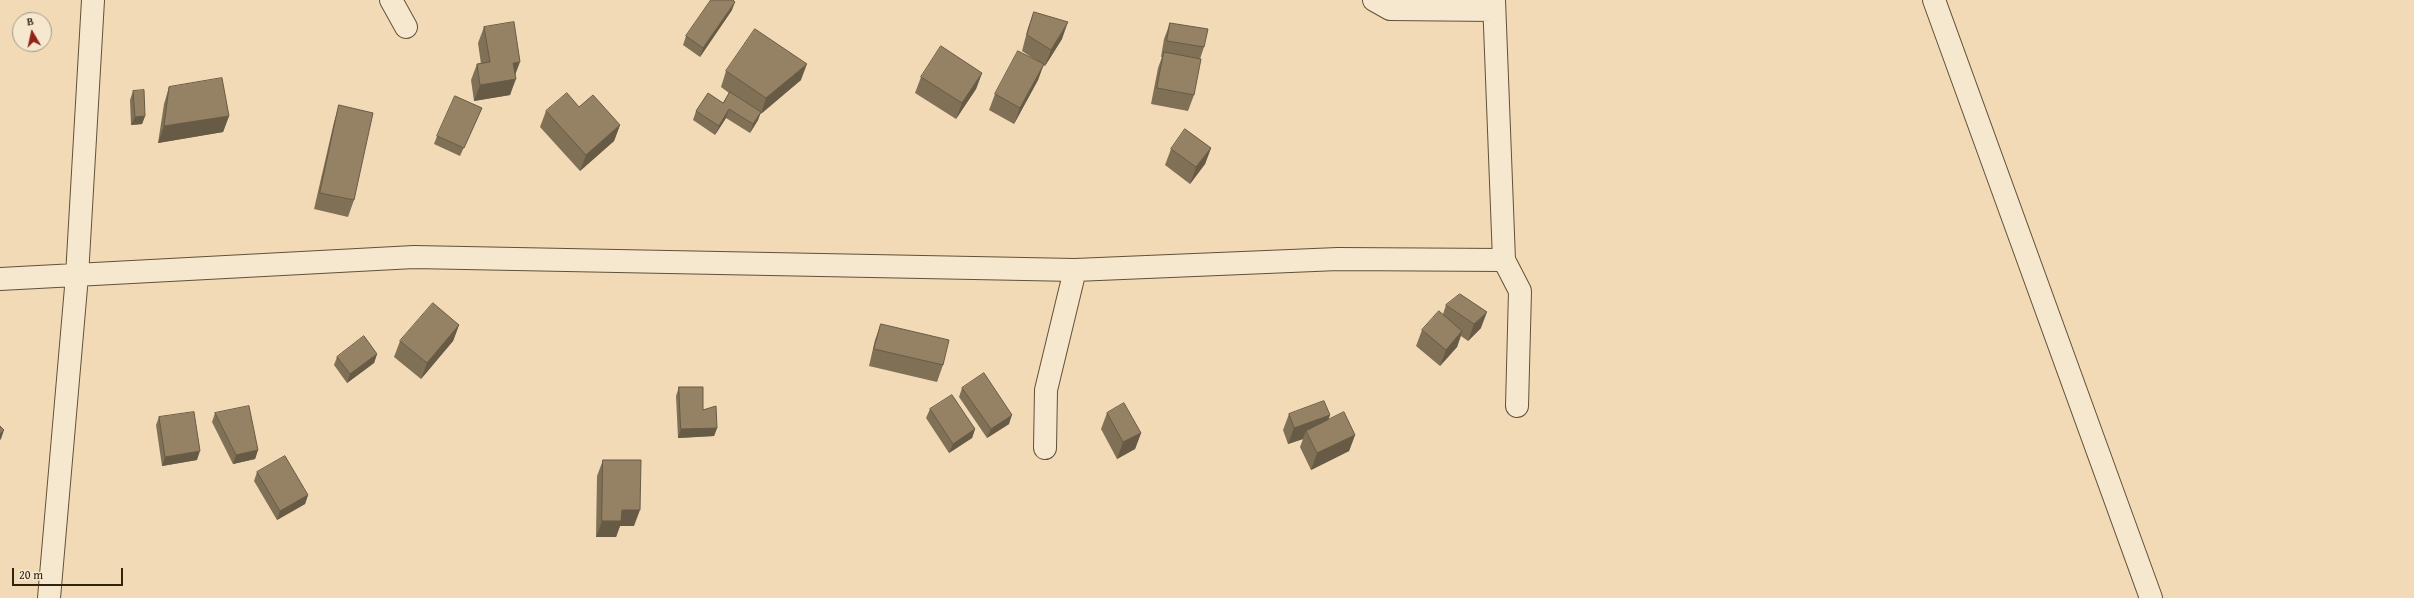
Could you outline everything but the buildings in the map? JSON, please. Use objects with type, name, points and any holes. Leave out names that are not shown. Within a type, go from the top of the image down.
[{"type":"street","points":[[49,598],[77,276],[93,0]]},
{"type":"street","points":[[390,0],[406,27]]},
{"type":"street","points":[[1374,0],[1390,8],[1494,5],[1504,260],[1520,291],[1517,406]]},
{"type":"street","points":[[1934,0],[2151,598]]},
{"type":"street","points":[[0,279],[414,257],[1075,270],[1338,259],[1504,260]]},
{"type":"street","points":[[1045,448],[1046,390],[1075,270]]}]
